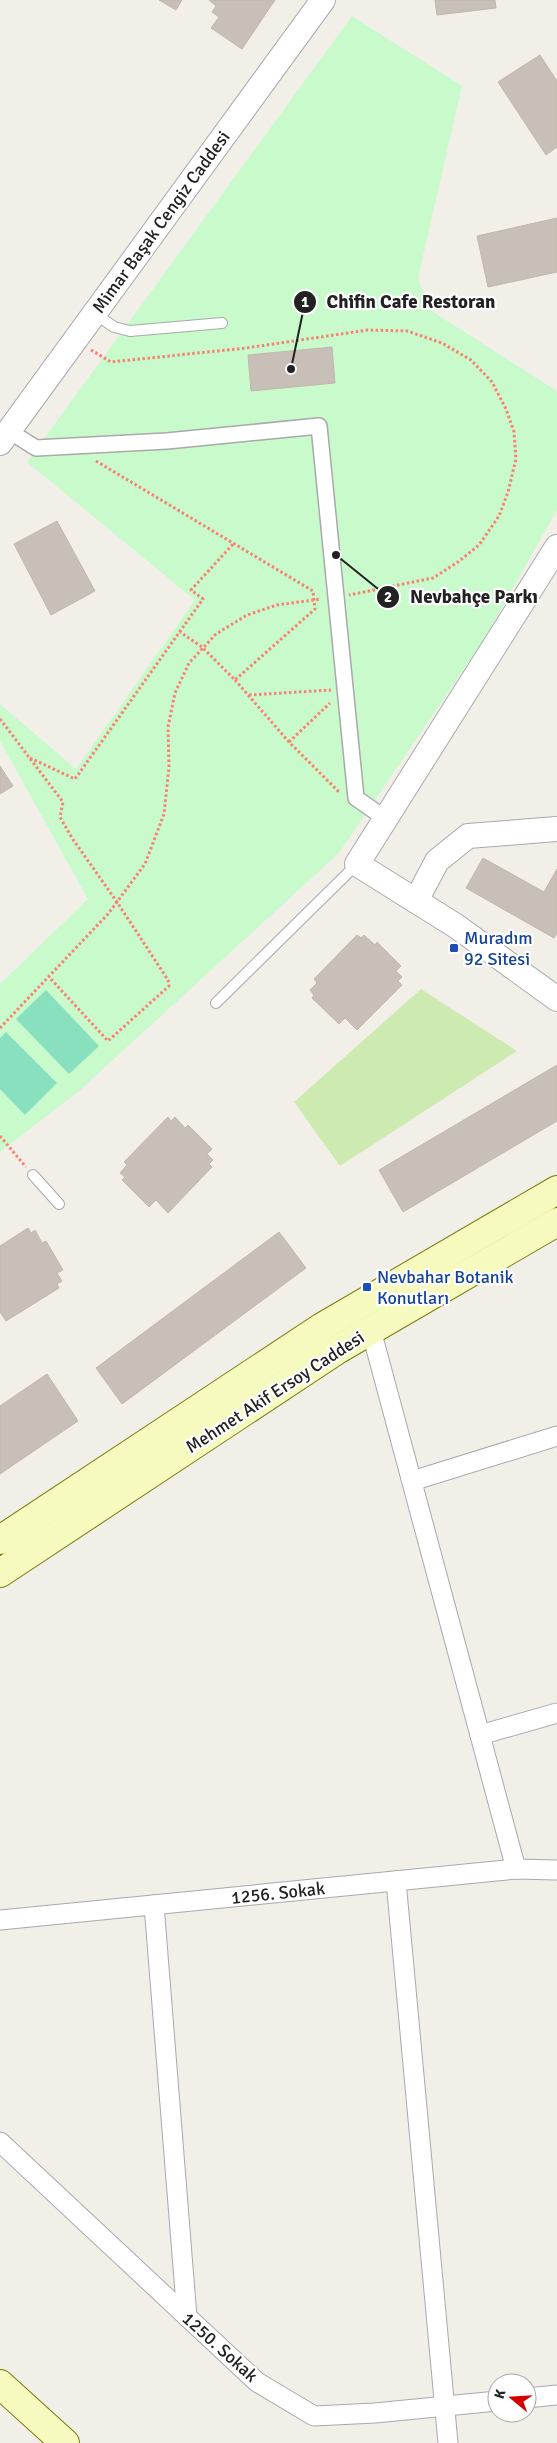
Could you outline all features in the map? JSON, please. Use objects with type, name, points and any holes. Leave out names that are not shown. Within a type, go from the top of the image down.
[{"type":"main road","name":"Mehmet Akif Ersoy Caddesi","points":[[0,1540],[322,1327],[557,1190]]},
{"type":"main road","name":"Mehmet Akif Ersoy Caddesi","points":[[0,1573],[337,1350],[557,1222]]},
{"type":"main road","points":[[0,2384],[65,2443]]},
{"type":"street","name":"Mimar Başak Cengiz Caddesi","points":[[4,437],[323,0]]},
{"type":"street","points":[[4,437],[36,448],[167,441],[319,426],[356,798],[386,819]]},
{"type":"street","points":[[557,547],[357,864],[456,926],[557,999]]},
{"type":"street","points":[[416,901],[437,861],[468,836],[557,829]]},
{"type":"street","points":[[371,1330],[516,1869]]},
{"type":"street","points":[[412,1482],[557,1436]]},
{"type":"street","points":[[480,1735],[557,1714]]},
{"type":"street","name":"1256. Sokak","points":[[0,1920],[516,1869],[557,1870]]},
{"type":"street","points":[[396,1881],[448,2443]]},
{"type":"street","points":[[154,1905],[187,2316]]},
{"type":"street","name":"1250. Sokak","points":[[0,2142],[257,2382],[314,2416],[487,2402]]},
{"type":"street","points":[[537,2397],[557,2395]]},
{"type":"lane","points":[[95,314],[114,327],[130,331],[222,323]]},
{"type":"lane","points":[[216,1003],[357,864]]},
{"type":"lane","points":[[33,1175],[59,1204]]},
{"type":"path","points":[[0,1028],[117,902],[145,864],[164,814],[169,767],[168,727],[175,694],[189,663],[202,647],[216,634],[247,615],[277,605],[336,597],[433,578],[458,562],[478,545],[499,516],[508,492],[516,459],[514,432],[506,409],[492,382],[471,360],[442,343],[407,331],[368,330],[246,348],[111,362],[76,340]]},
{"type":"path","points":[[83,446],[90,458],[313,591],[315,610],[235,680]]},
{"type":"path","points":[[29,758],[75,779],[203,599],[191,590],[234,543]]},
{"type":"path","points":[[180,632],[202,647],[249,695],[289,742],[343,795],[356,798]]},
{"type":"path","points":[[249,695],[345,689]]},
{"type":"path","points":[[289,742],[345,689]]},
{"type":"path","points":[[0,719],[63,802],[60,817],[72,838],[117,902],[168,980],[169,986],[108,1041],[49,977]]},
{"type":"path","points":[[0,1136],[33,1175]]},
{"type":"green space","points":[[352,16],[462,86],[418,278],[430,310],[557,391],[557,510],[483,641],[339,853],[79,1091],[0,1152],[0,984],[88,899],[0,741],[0,704],[76,769],[195,600],[27,462]]},
{"type":"green space","points":[[421,989],[517,1051],[340,1166],[294,1102]]},
{"type":"green space","points":[[46,990],[99,1046],[69,1074],[16,1019]]},
{"type":"green space","points":[[6,1032],[57,1083],[25,1115],[0,1089],[0,1038]]},
{"type":"building","points":[[159,0],[182,0],[176,10]]},
{"type":"building","points":[[209,0],[275,0],[242,49],[211,28],[219,17],[212,12],[216,6]]},
{"type":"building","points":[[435,0],[495,0],[496,8],[437,15]]},
{"type":"building","points":[[540,55],[557,81],[557,147],[546,155],[498,82]]},
{"type":"building","points":[[557,218],[557,272],[488,287],[477,236]]},
{"type":"building","points":[[332,347],[335,383],[251,391],[248,355]]},
{"type":"building","points":[[57,521],[95,591],[51,615],[14,544]]},
{"type":"building","points":[[0,766],[13,786],[0,794]]},
{"type":"building","points":[[483,858],[544,892],[557,869],[557,933],[554,938],[466,888]]},
{"type":"building","points":[[357,935],[361,938],[364,935],[375,945],[377,942],[401,966],[396,971],[402,977],[398,981],[402,985],[357,1030],[345,1018],[339,1024],[312,998],[314,995],[310,990],[317,983],[314,979]]},
{"type":"building","points":[[557,1065],[557,1121],[403,1212],[379,1170]]},
{"type":"building","points":[[168,1117],[171,1121],[175,1117],[185,1128],[188,1125],[212,1149],[207,1154],[213,1160],[209,1164],[212,1167],[168,1213],[156,1200],[149,1207],[122,1180],[125,1177],[120,1173],[127,1165],[124,1162]]},
{"type":"building","points":[[28,1228],[31,1233],[35,1230],[42,1243],[46,1241],[63,1270],[57,1273],[62,1281],[57,1284],[59,1288],[6,1321],[0,1312],[0,1246]]},
{"type":"building","points":[[279,1232],[306,1268],[122,1404],[96,1368]]},
{"type":"building","points":[[47,1374],[78,1421],[0,1474],[0,1406]]},
{"type":"place","name":"Chifin Cafe Restoran","points":[[291,369]]},
{"type":"place","name":"Nevbahçe Parkı","points":[[336,555]]},
{"type":"place","name":"Muradım 92 Sitesi","points":[[454,948]]},
{"type":"place","name":"Nevbahar Botanik Konutları","points":[[367,1287]]}]
